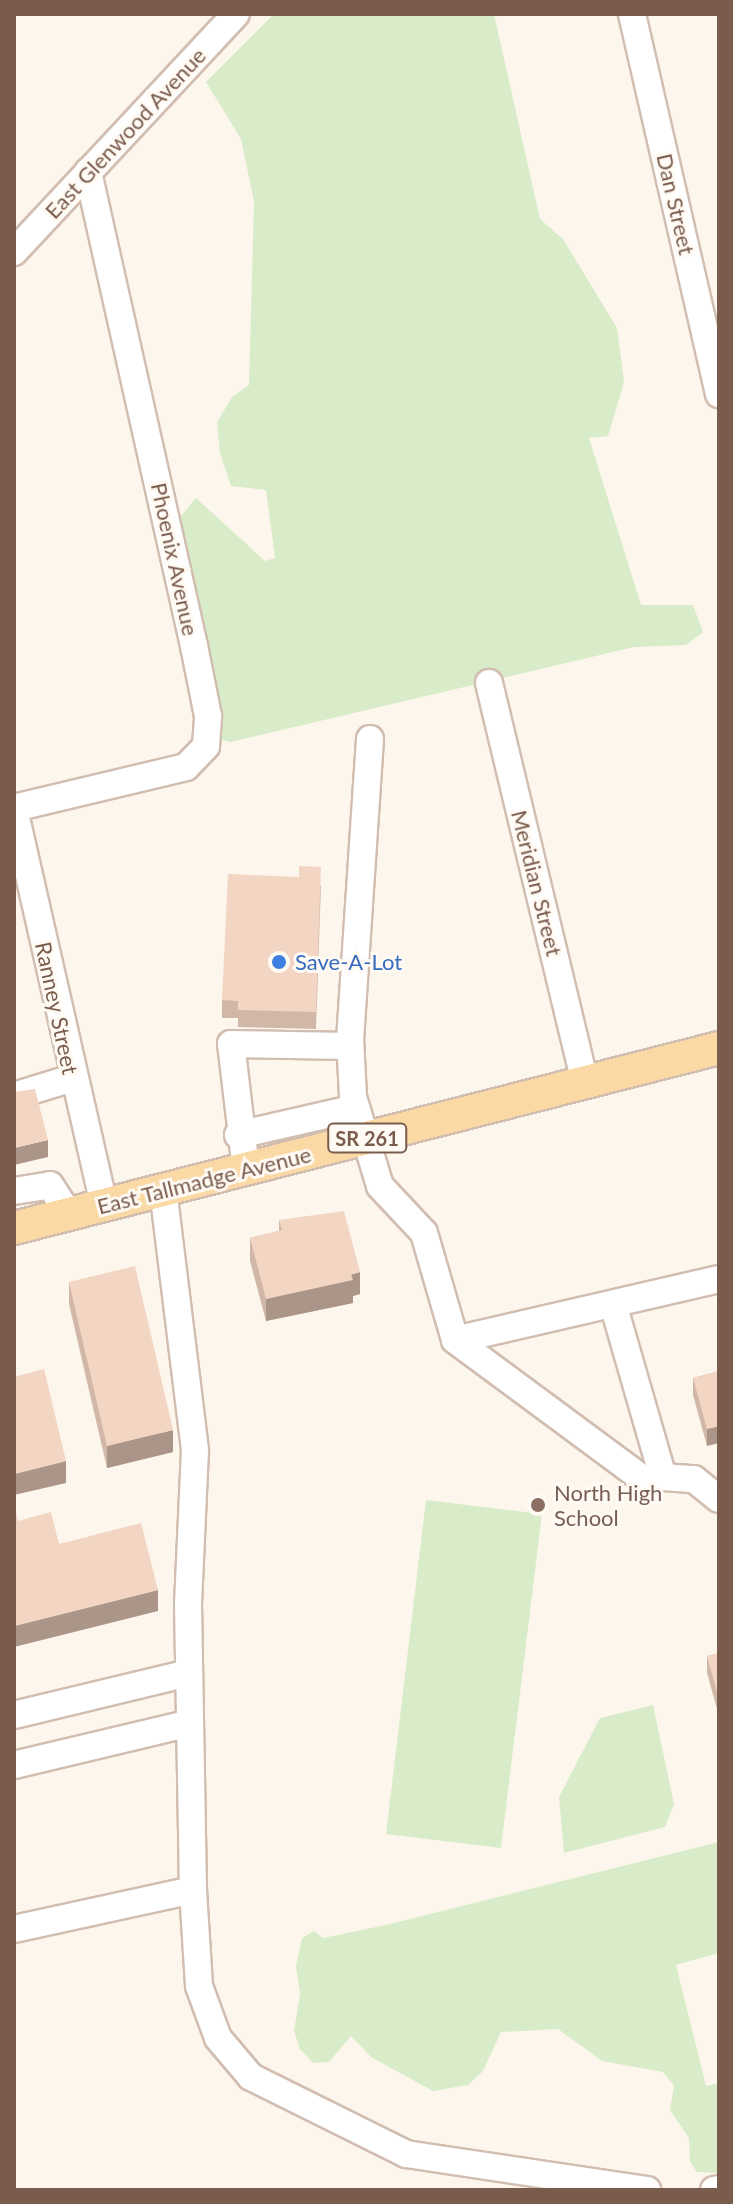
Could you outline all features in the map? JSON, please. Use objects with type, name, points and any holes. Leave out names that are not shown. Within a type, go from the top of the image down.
[{"type":"main road","name":"East Tallmadge Avenue","points":[[14,1228],[246,1169],[361,1123],[585,1082],[719,1048]]},
{"type":"street","name":"East Glenwood Avenue","points":[[14,252],[236,14]]},
{"type":"street","name":"Dan Street","points":[[632,14],[708,293],[719,394]]},
{"type":"street","name":"Phoenix Avenue","points":[[14,808],[186,767],[206,746],[208,716],[200,674],[88,172]]},
{"type":"street","name":"Meridian Street","points":[[489,683],[585,1082]]},
{"type":"street","points":[[370,739],[350,1046],[361,1123],[387,1198],[424,1233],[455,1340],[644,1480],[663,1477],[694,1479],[719,1499]]},
{"type":"street","name":"Ranney Street","points":[[14,808],[72,1078],[104,1206]]},
{"type":"street","points":[[246,1169],[238,1135],[231,1044],[350,1046]]},
{"type":"street","points":[[14,1096],[72,1078]]},
{"type":"street","points":[[238,1135],[361,1123]]},
{"type":"street","points":[[14,1191],[50,1185],[69,1214]]},
{"type":"street","points":[[163,1190],[195,1450],[189,1673],[193,1890],[199,1986],[218,2038],[251,2077],[406,2154],[647,2190]]},
{"type":"street","points":[[455,1340],[719,1279]]},
{"type":"street","points":[[613,1304],[663,1477]]},
{"type":"street","points":[[14,1715],[189,1673]]},
{"type":"street","points":[[14,1765],[190,1723]]},
{"type":"street","points":[[14,1929],[193,1890]]},
{"type":"green space","points":[[274,14],[494,14],[540,219],[563,239],[617,328],[624,382],[608,436],[589,438],[641,605],[693,605],[703,632],[686,645],[634,647],[231,742],[212,738],[175,523],[196,498],[265,561],[275,558],[266,490],[231,486],[220,453],[217,422],[232,397],[249,385],[254,201],[241,139],[206,82]]},
{"type":"green space","points":[[426,1500],[542,1514],[501,1848],[386,1834]]},
{"type":"green space","points":[[653,1705],[674,1804],[665,1827],[564,1853],[559,1797],[600,1718]]},
{"type":"green space","points":[[719,1842],[719,1953],[676,1965],[706,2086],[719,2083],[719,2173],[697,2172],[690,2162],[689,2138],[670,2110],[674,2086],[663,2072],[602,2061],[558,2029],[501,2032],[483,2071],[468,2085],[433,2091],[371,2057],[351,2036],[329,2062],[313,2063],[300,2049],[294,2031],[300,1994],[296,1966],[302,1938],[314,1931],[323,1938],[386,1925]]},
{"type":"building","points":[[299,866],[321,867],[316,1012],[238,1010],[238,1001],[222,1000],[228,874],[299,877]]},
{"type":"building","points":[[35,1089],[48,1140],[14,1148],[14,1092]]},
{"type":"building","points":[[344,1211],[360,1272],[351,1274],[353,1280],[266,1299],[250,1238],[282,1230],[279,1220]]},
{"type":"building","points":[[135,1266],[173,1430],[107,1446],[69,1282]]},
{"type":"building","points":[[44,1369],[66,1461],[14,1474],[14,1377]]},
{"type":"building","name":"North High School","points":[[719,1371],[719,1426],[707,1429],[693,1378]]},
{"type":"building","points":[[14,1505],[18,1521],[51,1512],[59,1544],[141,1523],[158,1590],[14,1626]]},
{"type":"building","points":[[719,1653],[719,1699],[707,1656]]},
{"type":"place","name":"Save-A-Lot","points":[[279,962]]},
{"type":"place","name":"North High School","points":[[538,1505]]}]
